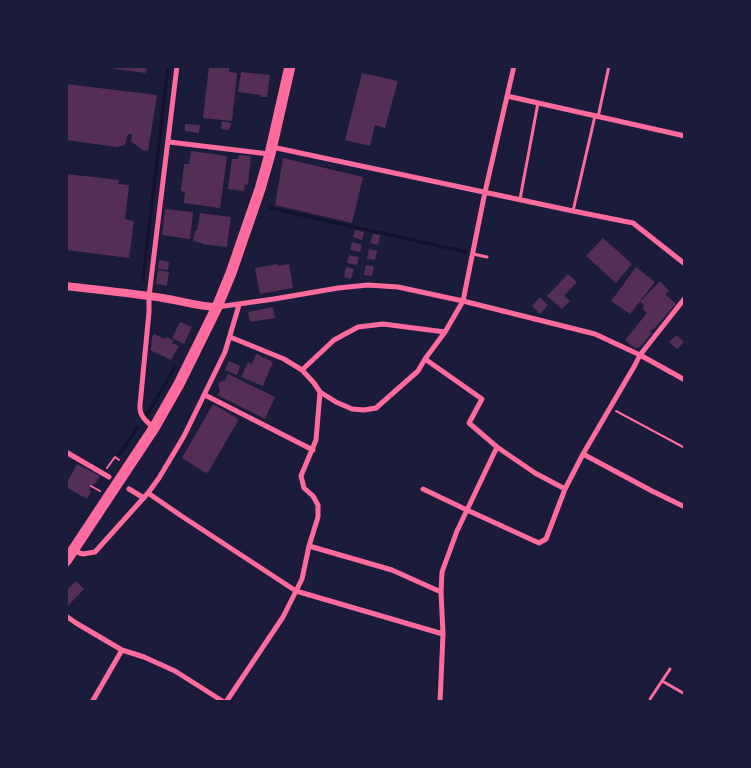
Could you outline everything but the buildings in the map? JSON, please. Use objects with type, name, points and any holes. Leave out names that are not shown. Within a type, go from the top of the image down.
[{"type":"highway","points":[[69,556],[154,428],[217,307],[231,274],[257,198],[271,150],[290,66]]},
{"type":"street","points":[[154,428],[146,421],[140,410],[149,296],[177,66]]},
{"type":"street","points":[[230,337],[284,359],[302,370],[320,392],[352,409],[376,408],[418,371],[445,332],[463,301],[485,192],[514,66]]},
{"type":"street","points":[[507,96],[685,136]]},
{"type":"street","points":[[169,142],[271,150],[633,223],[685,264]]},
{"type":"street","points":[[66,286],[149,296],[204,307],[239,305],[368,284],[398,287],[595,334],[640,355],[685,380]]},
{"type":"street","points":[[423,489],[539,543],[546,539],[566,488],[610,407],[640,355],[685,298]]},
{"type":"street","points":[[69,556],[95,552],[144,498],[159,478],[184,436],[205,395],[230,337],[239,305]]},
{"type":"street","points":[[678,307],[685,309]]},
{"type":"street","points":[[302,370],[334,340],[358,328],[383,324],[445,332]]},
{"type":"street","points":[[425,359],[482,399],[470,423],[497,447],[535,473],[566,488]]},
{"type":"street","points":[[66,616],[122,650],[144,657],[175,671],[225,702],[283,617],[302,579],[318,517],[318,505],[313,496],[304,488],[301,476],[316,440],[320,392]]},
{"type":"street","points":[[205,395],[313,450]]},
{"type":"street","points":[[440,702],[443,634],[442,572],[457,531],[497,447]]},
{"type":"street","points":[[66,452],[110,476]]},
{"type":"street","points":[[583,454],[652,491],[685,506]]},
{"type":"street","points":[[129,489],[144,498]]},
{"type":"street","points":[[148,492],[296,591],[443,634]]},
{"type":"street","points":[[309,546],[392,570],[441,592]]},
{"type":"street","points":[[92,702],[122,650]]},
{"type":"lane","points":[[573,211],[609,66]]},
{"type":"lane","points":[[520,199],[538,103]]},
{"type":"lane","points":[[473,254],[487,257]]},
{"type":"lane","points":[[650,699],[670,669]]},
{"type":"lane","points":[[662,681],[685,694]]},
{"type":"path","points":[[610,407],[685,448]]},
{"type":"path","points":[[103,473],[115,458],[121,462]]},
{"type":"path","points":[[92,486],[101,492]]},
{"type":"waterway","points":[[143,280],[168,66]]},
{"type":"waterway","points":[[270,208],[466,252]]},
{"type":"waterway","points":[[147,415],[175,367]]},
{"type":"waterway","points":[[119,455],[137,428]]}]
